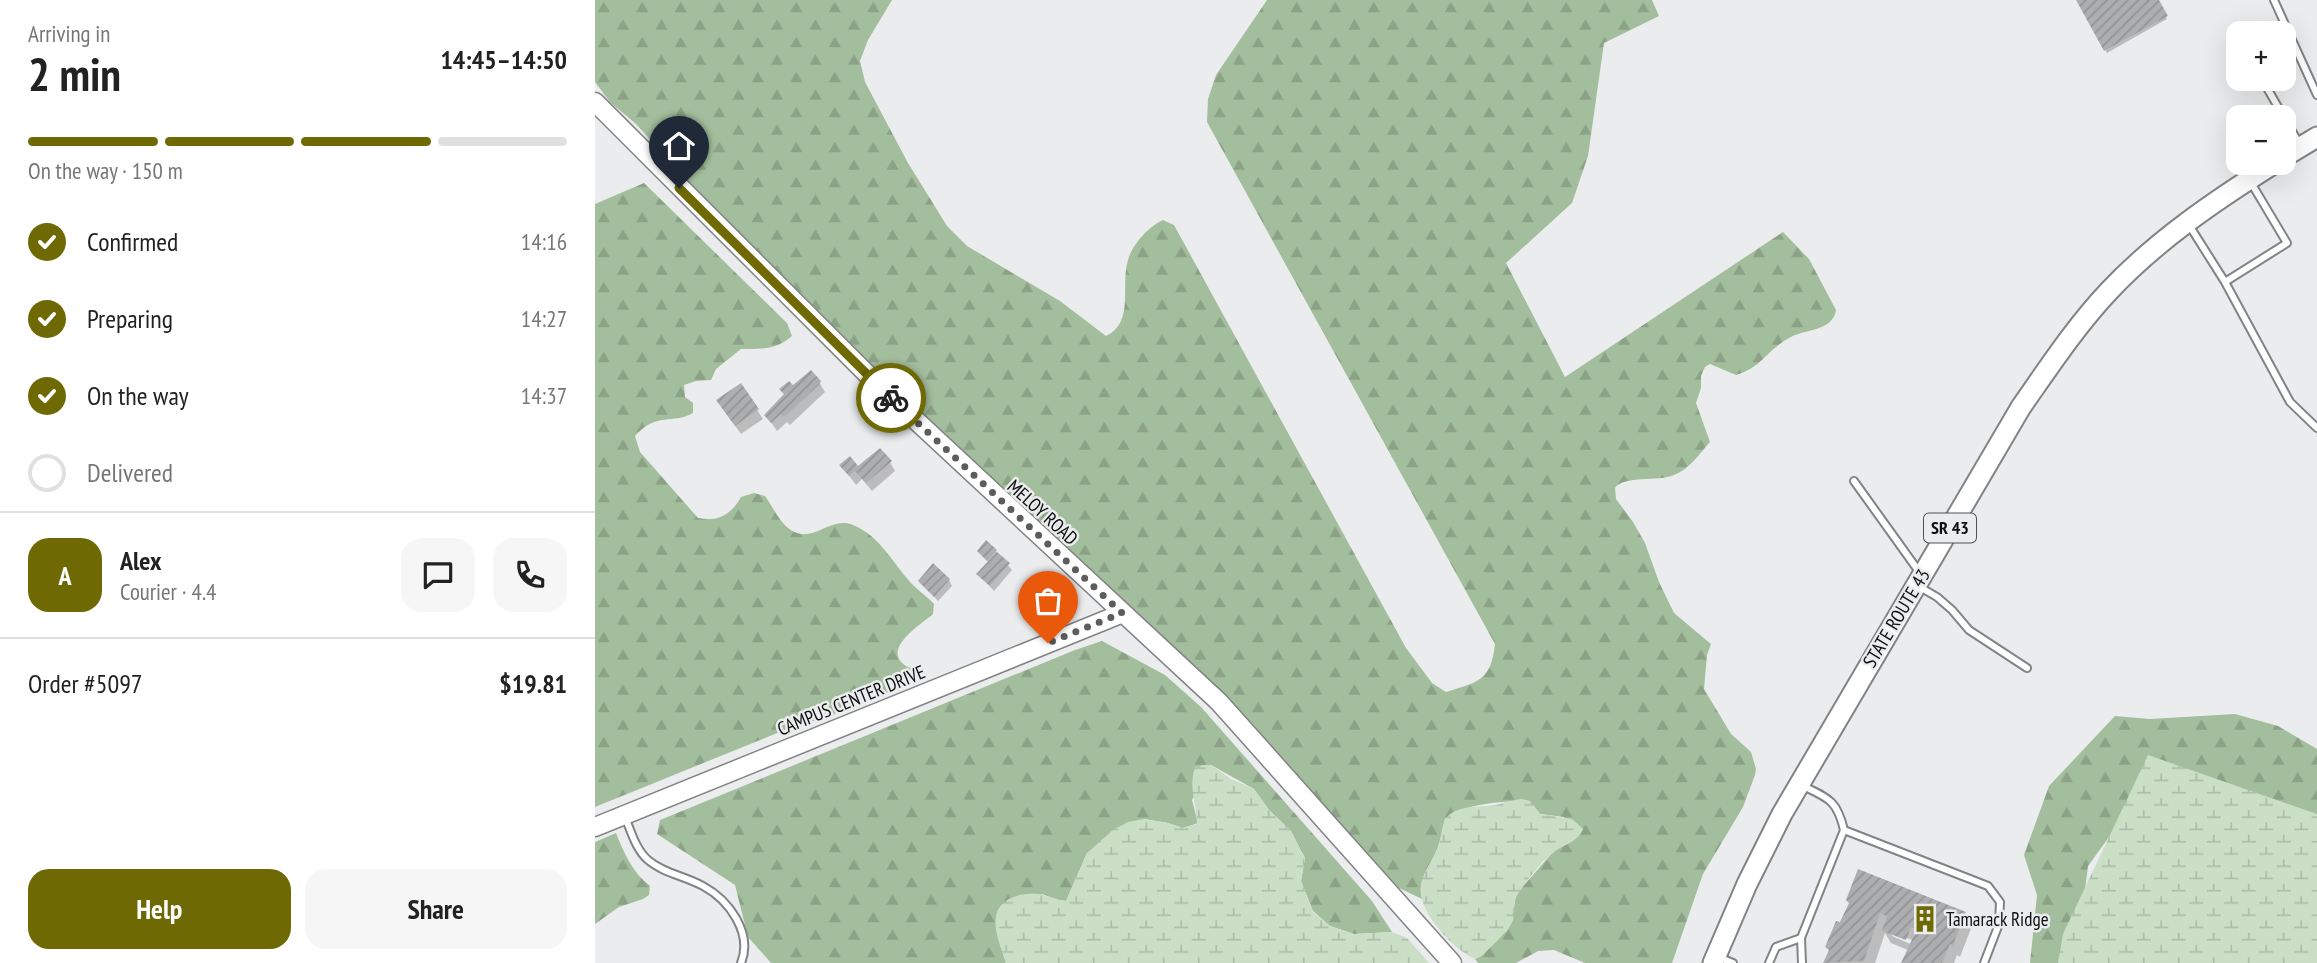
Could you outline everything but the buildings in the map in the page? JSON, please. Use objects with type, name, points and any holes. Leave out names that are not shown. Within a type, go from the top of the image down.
[{"type":"main road","name":"STATE ROUTE 43","points":[[1720,961],[1747,884],[1799,784],[2021,407],[2053,361],[2108,292],[2134,266],[2256,175]]},
{"type":"street","name":"MELOY ROAD","points":[[595,102],[880,387],[1219,702],[1452,963]]},
{"type":"street","name":"CAMPUS CENTER DRIVE","points":[[595,827],[1122,613]]},
{"type":"lane","points":[[2273,1],[2317,95]]},
{"type":"lane","points":[[2271,91],[2309,142]]},
{"type":"lane","points":[[2225,282],[2287,243],[2249,179]]},
{"type":"lane","points":[[2188,223],[2225,282],[2290,402],[2317,428]]},
{"type":"lane","points":[[1854,481],[1918,579],[1952,610],[1969,630],[2027,668]]},
{"type":"lane","points":[[1799,784],[1830,799],[1840,810],[1844,830],[1801,937],[1802,963]]},
{"type":"lane","points":[[624,815],[645,858],[656,867],[704,887],[724,902],[741,930],[744,946],[741,963]]},
{"type":"lane","points":[[1844,830],[1988,887],[2000,902],[1999,924],[1984,963]]},
{"type":"lane","points":[[1769,963],[1776,947],[1801,937]]},
{"type":"green space","points":[[595,0],[892,0],[868,40],[860,61],[865,82],[908,163],[947,226],[967,246],[1060,301],[1106,336],[1115,330],[1124,313],[1126,270],[1133,248],[1147,231],[1163,220],[1174,225],[1406,648],[1432,683],[1446,692],[1481,678],[1490,666],[1495,644],[1207,122],[1208,99],[1216,75],[1267,0],[1652,0],[1659,16],[1604,43],[1588,156],[1572,203],[1506,263],[1565,377],[1783,232],[1809,259],[1836,310],[1830,322],[1791,337],[1745,372],[1736,375],[1710,364],[1705,367],[1696,403],[1710,442],[1694,461],[1680,472],[1667,477],[1626,481],[1615,488],[1616,499],[1645,543],[1674,613],[1711,644],[1707,655],[1704,689],[1731,734],[1751,752],[1756,769],[1743,807],[1703,874],[1672,963],[1585,963],[1554,950],[1538,951],[1516,963],[1478,963],[1475,959],[1510,925],[1518,892],[1554,851],[1574,840],[1564,817],[1540,814],[1530,801],[1497,802],[1463,809],[1445,819],[1438,847],[1422,882],[1422,899],[1399,888],[1189,661],[1095,573],[975,470],[702,198],[636,124],[610,102],[595,82]]},
{"type":"green space","points":[[644,183],[787,323],[792,336],[774,346],[741,349],[716,369],[711,380],[684,385],[685,397],[693,403],[693,413],[658,421],[643,428],[635,436],[640,452],[698,518],[712,519],[723,516],[741,497],[754,493],[765,496],[783,523],[792,531],[810,533],[844,523],[863,530],[872,536],[914,586],[934,604],[933,614],[906,637],[898,652],[899,659],[906,666],[923,671],[920,674],[897,683],[887,693],[872,700],[855,703],[829,717],[797,725],[595,807],[595,204]]},
{"type":"green space","points":[[1102,641],[1165,675],[1201,707],[1372,901],[1392,932],[1354,934],[1330,926],[1313,911],[1301,881],[1305,858],[1291,831],[1269,810],[1254,789],[1211,765],[1192,800],[1198,823],[1183,828],[1144,819],[1087,853],[1066,901],[1042,894],[998,937],[1006,963],[771,963],[748,937],[735,885],[657,834],[660,820]]},
{"type":"green space","points":[[2235,714],[2278,726],[2317,749],[2317,834],[2109,837],[2088,866],[2076,963],[2030,963],[2037,895],[2024,855],[2049,786],[2115,716],[2150,719]]},
{"type":"green space","points":[[2148,755],[2317,814],[2317,963],[2058,963],[2063,934]]},
{"type":"green space","points":[[1211,765],[1231,779],[1254,789],[1269,810],[1291,831],[1305,858],[1301,881],[1313,912],[1330,926],[1354,934],[1392,932],[1407,938],[1429,963],[1006,963],[996,927],[998,910],[1003,903],[1028,894],[1066,901],[1087,853],[1113,830],[1128,822],[1144,819],[1183,828],[1197,824],[1193,775],[1195,767]]},
{"type":"green space","points":[[1522,799],[1530,801],[1540,814],[1572,819],[1583,829],[1578,837],[1554,852],[1535,871],[1516,897],[1511,924],[1490,948],[1475,959],[1447,938],[1430,917],[1421,895],[1422,879],[1439,845],[1443,825],[1449,815],[1466,808]]},
{"type":"green space","points":[[616,833],[633,868],[650,886],[649,895],[619,907],[595,924],[595,842]]},
{"type":"way so far","points":[[891,398],[1122,613],[1048,643]]},
{"type":"place","name":"Tamarack Ridge","points":[[1925,919]]},
{"type":"route","points":[[679,188],[891,398]]}]
